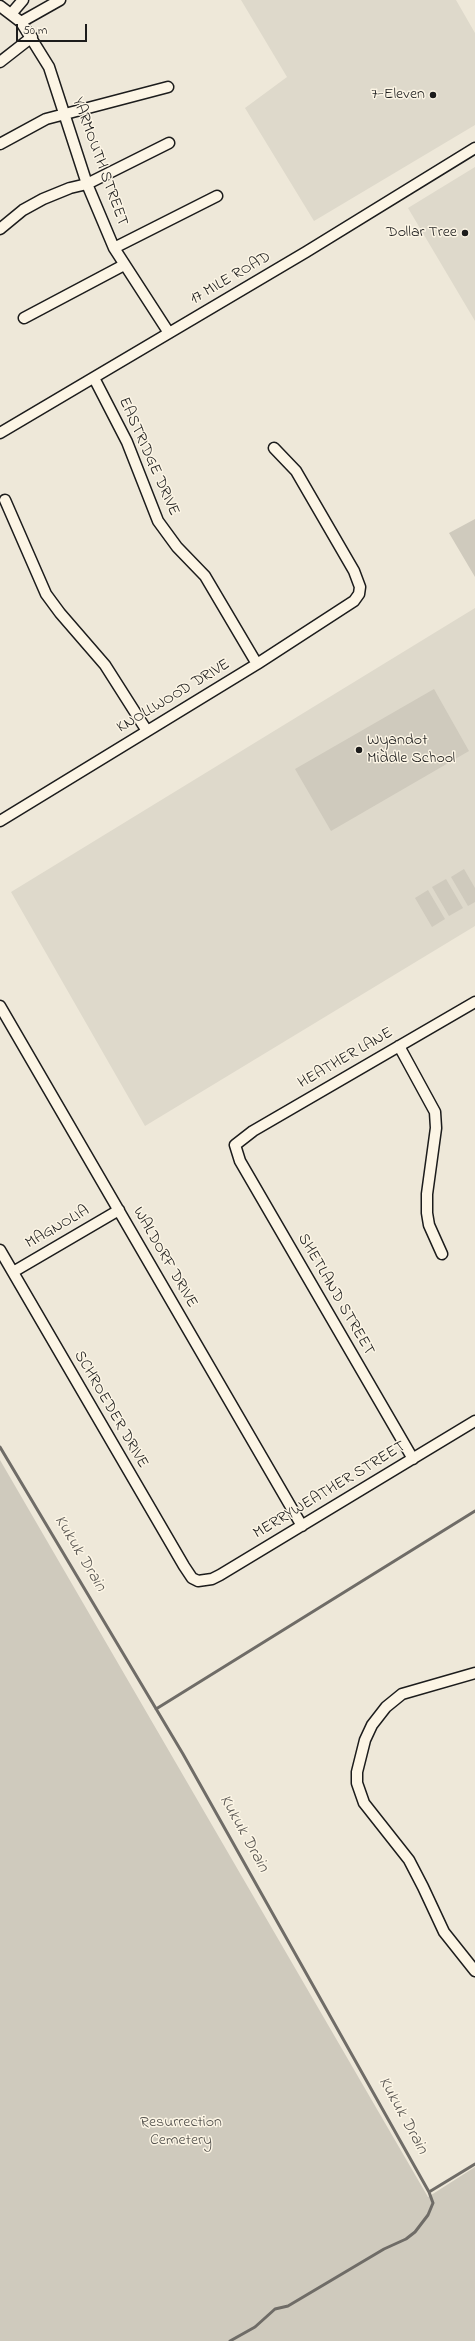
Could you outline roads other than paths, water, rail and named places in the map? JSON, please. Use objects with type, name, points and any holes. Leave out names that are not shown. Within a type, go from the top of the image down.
[{"type":"street","points":[[11,14],[23,0]]},
{"type":"street","points":[[21,22],[60,0]]},
{"type":"street","name":"YARMOUTH STREET","points":[[0,6],[21,22],[49,67],[66,114],[88,184],[114,248],[169,333]]},
{"type":"street","points":[[0,62],[32,38]]},
{"type":"street","points":[[0,144],[29,127],[66,114],[168,87]]},
{"type":"street","points":[[0,229],[23,210],[43,199],[70,188],[88,184],[169,143]]},
{"type":"street","name":"17 MILE ROAD","points":[[0,434],[475,148]]},
{"type":"street","points":[[114,248],[217,196]]},
{"type":"street","points":[[24,318],[124,265]]},
{"type":"street","name":"EASTRIDGE DRIVE","points":[[94,378],[127,442],[158,521],[177,547],[208,580],[257,664]]},
{"type":"street","name":"KNOLLWOOD DRIVE","points":[[0,821],[257,664],[348,606],[359,594],[360,587],[354,571],[296,471],[274,448]]},
{"type":"street","points":[[4,500],[46,594],[60,613],[105,665],[147,731]]},
{"type":"street","name":"HEATHER LANE","points":[[235,1145],[253,1131],[475,1002]]},
{"type":"street","name":"WALDORF DRIVE","points":[[0,1006],[302,1526]]},
{"type":"street","points":[[398,1046],[435,1112],[436,1128],[427,1194],[427,1213],[429,1225],[442,1254]]},
{"type":"street","name":"SHETLAND STREET","points":[[235,1145],[240,1161],[413,1459]]},
{"type":"street","name":"MAGNOLIA","points":[[13,1272],[119,1210]]},
{"type":"street","name":"SCHROEDER DRIVE","points":[[0,1250],[184,1566],[192,1578],[198,1581]]},
{"type":"street","name":"MERRYWEATHER STREET","points":[[198,1581],[212,1579],[220,1575],[475,1421]]},
{"type":"street","points":[[475,1672],[402,1694],[386,1707],[372,1725],[365,1740],[357,1772],[358,1784],[364,1803],[409,1860],[424,1887],[444,1932],[475,1971]]},
{"type":"waterway","name":"Kukuk Drain","points":[[0,1447],[183,1754],[429,2192],[433,2203],[428,2215],[415,2232],[406,2239],[384,2249],[288,2306],[275,2309],[255,2327],[230,2341]]},
{"type":"waterway","points":[[156,1709],[475,1511]]},
{"type":"waterway","name":"Kukuk Drain","points":[[429,2192],[475,2164]]},
{"type":"place","name":"7-Eleven","points":[[433,95]]},
{"type":"place","name":"Dollar Tree","points":[[465,233]]},
{"type":"place","name":"Wyandot Middle School","points":[[359,750]]},
{"type":"park label","name":"Resurrection Cemetery","points":[[181,2132]]}]
